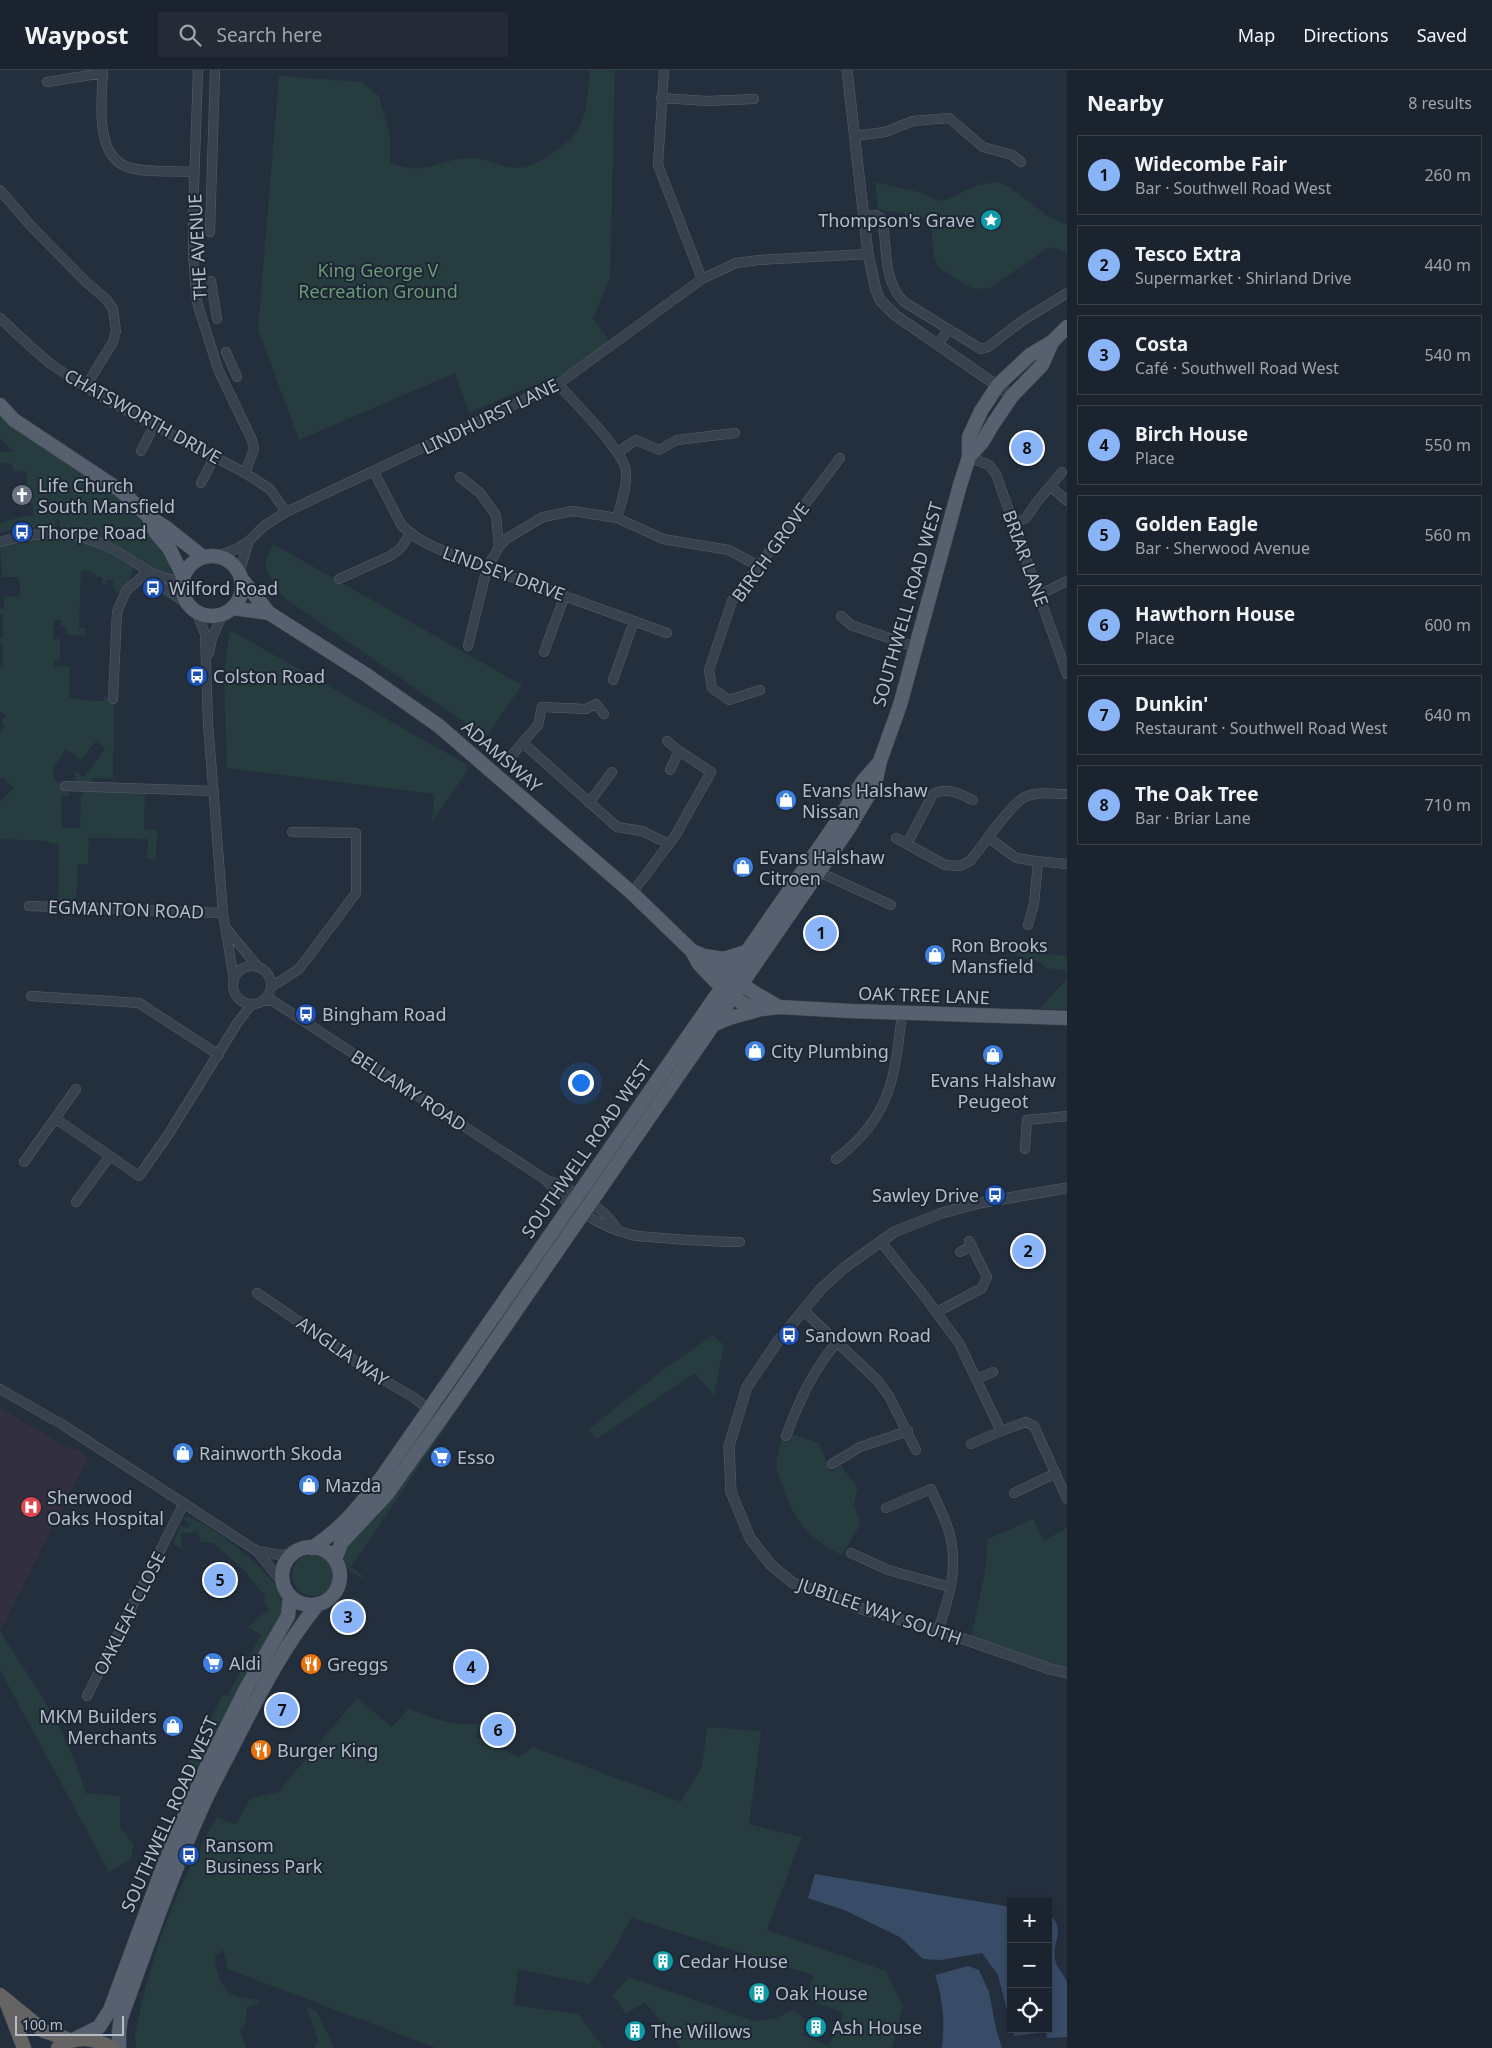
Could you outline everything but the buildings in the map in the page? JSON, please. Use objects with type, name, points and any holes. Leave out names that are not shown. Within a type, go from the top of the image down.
[{"type":"highway","points":[[3,1998],[18,2008],[44,2031],[68,2042],[88,2038],[112,2048]]},
{"type":"highway","points":[[3,1998],[24,2048]]},
{"type":"main road","name":"SOUTHWELL ROAD WEST","points":[[335,1560],[341,1543],[387,1494],[434,1414],[574,1199],[675,1056],[782,926],[849,828],[875,784],[880,761],[900,705],[969,457],[969,437],[981,412],[998,385],[1030,354],[1052,342],[1067,327]]},
{"type":"main road","name":"SOUTHWELL ROAD WEST","points":[[969,457],[983,441],[1012,396],[1042,365],[1052,342]]},
{"type":"main road","points":[[0,406],[14,420],[121,491],[149,517],[210,557]]},
{"type":"main road","points":[[149,517],[156,533],[169,548],[182,579],[182,591],[186,603],[197,613],[215,616],[228,611],[241,594],[240,575],[228,560],[210,557],[194,561],[182,579]]},
{"type":"main road","name":"ADAMSWAY","points":[[240,575],[269,613],[365,674],[439,726],[632,892],[698,954],[699,964],[732,986]]},
{"type":"main road","name":"ADAMSWAY","points":[[228,611],[269,613]]},
{"type":"main road","name":"SOUTHWELL ROAD WEST","points":[[312,1548],[330,1536],[351,1517],[434,1414],[587,1208],[714,1024],[746,952],[839,819],[862,781],[880,761]]},
{"type":"main road","points":[[698,954],[724,959],[746,952]]},
{"type":"main road","name":"OAK TREE LANE","points":[[732,986],[779,1007]]},
{"type":"main road","name":"OAK TREE LANE","points":[[732,986],[748,1007],[762,1009],[779,1007],[1067,1018]]},
{"type":"main road","points":[[714,1024],[762,1009]]},
{"type":"main road","points":[[305,1548],[321,1549],[335,1560],[340,1574],[337,1590],[332,1596],[318,1604],[302,1604],[287,1591],[284,1568],[292,1554],[305,1548]]},
{"type":"main road","name":"SOUTHWELL ROAD WEST","points":[[68,2042],[98,2027],[110,2010],[166,1859],[206,1768],[247,1687],[288,1616],[287,1591]]},
{"type":"main road","name":"SOUTHWELL ROAD WEST","points":[[119,2048],[119,2031],[122,2018],[134,1983],[159,1911],[203,1804],[283,1654],[318,1604]]},
{"type":"main road","points":[[128,2048],[126,2031],[134,1983]]},
{"type":"street","name":"THE AVENUE","points":[[198,70],[193,216],[193,254],[197,302],[218,369],[252,440],[254,449],[245,473]]},
{"type":"street","points":[[210,232],[215,70]]},
{"type":"street","points":[[664,70],[658,164],[702,279]]},
{"type":"street","points":[[846,70],[868,254],[876,290],[883,305],[894,315],[1012,396]]},
{"type":"street","points":[[47,82],[103,72],[104,139],[109,151],[117,160],[125,166],[134,169],[194,172]]},
{"type":"street","points":[[662,98],[708,102],[754,99]]},
{"type":"street","points":[[854,136],[885,132],[913,121],[950,118],[983,147],[1012,155],[1021,162]]},
{"type":"street","points":[[0,190],[31,226],[85,281],[106,299],[113,309],[116,331],[113,342],[86,386]]},
{"type":"street","points":[[863,216],[876,215],[882,219],[886,260],[894,289],[898,296],[904,302],[981,349],[988,348],[1022,321],[1067,293]]},
{"type":"street","points":[[193,216],[210,216]]},
{"type":"street","name":"LINDHURST LANE","points":[[210,557],[237,549],[249,541],[264,526],[286,512],[558,384],[702,279],[736,263],[868,254]]},
{"type":"street","points":[[211,281],[217,318]]},
{"type":"street","points":[[197,302],[213,300]]},
{"type":"street","name":"CHATSWORTH DRIVE","points":[[0,318],[32,349],[86,386],[215,456],[270,489],[286,512]]},
{"type":"street","points":[[938,344],[948,330]]},
{"type":"street","points":[[226,352],[237,377]]},
{"type":"street","points":[[218,369],[231,364]]},
{"type":"street","points":[[558,384],[618,452],[626,470],[626,488],[617,518]]},
{"type":"street","points":[[141,451],[155,424]]},
{"type":"street","points":[[618,452],[636,440],[659,450],[677,440],[736,433]]},
{"type":"street","points":[[202,483],[215,456]]},
{"type":"street","name":"BRIAR LANE","points":[[969,457],[984,462],[994,470],[1067,674]]},
{"type":"street","name":"BIRCH GROVE","points":[[760,690],[729,700],[712,688],[709,670],[732,601],[840,458]]},
{"type":"street","name":"LINDSEY DRIVE","points":[[374,472],[402,526],[410,534],[434,547],[487,568],[667,632]]},
{"type":"street","points":[[1014,523],[1026,518],[1062,472]]},
{"type":"street","points":[[460,477],[480,493],[496,515],[499,547]]},
{"type":"street","points":[[1050,486],[1067,501]]},
{"type":"street","points":[[468,646],[487,568],[499,547],[506,539],[543,517],[556,513],[573,511],[617,518],[663,539],[729,550],[760,566]]},
{"type":"street","points":[[0,542],[26,535],[45,533],[72,535],[101,543],[147,572],[167,580],[182,579]]},
{"type":"street","points":[[339,579],[390,556],[400,549],[410,534]]},
{"type":"street","name":"LINDHURST LANE","points":[[240,575],[249,541]]},
{"type":"street","points":[[147,572],[152,580],[186,603]]},
{"type":"street","points":[[113,698],[117,612],[126,592],[147,572]]},
{"type":"street","points":[[1039,595],[1067,581]]},
{"type":"street","points":[[544,652],[565,595]]},
{"type":"street","points":[[206,665],[212,638],[228,611]]},
{"type":"street","points":[[197,613],[205,634],[223,913],[234,980]]},
{"type":"street","points":[[841,616],[851,625],[915,646]]},
{"type":"street","points":[[612,680],[634,621]]},
{"type":"street","points":[[512,754],[538,725],[542,706],[586,710],[596,704],[604,714]]},
{"type":"street","points":[[632,892],[669,844],[711,772],[679,751],[668,741]]},
{"type":"street","points":[[523,743],[617,827],[642,831],[669,844]]},
{"type":"street","points":[[670,770],[679,751]]},
{"type":"street","points":[[589,803],[612,772]]},
{"type":"street","points":[[65,786],[214,791]]},
{"type":"street","points":[[907,844],[933,794],[940,790],[969,794]]},
{"type":"street","points":[[896,838],[945,865],[960,866],[970,862],[1012,807],[1024,797],[1038,793],[1067,794]]},
{"type":"street","points":[[262,1001],[270,989],[282,978],[290,976],[300,969],[356,893],[356,833],[292,832]]},
{"type":"street","points":[[989,838],[1016,858],[1067,864]]},
{"type":"street","points":[[1028,925],[1034,904],[1038,862]]},
{"type":"street","points":[[819,872],[891,905]]},
{"type":"street","name":"EGMANTON ROAD","points":[[29,906],[223,913]]},
{"type":"street","points":[[225,927],[270,981],[273,1001],[262,1001],[252,1004],[239,1000]]},
{"type":"street","points":[[238,1022],[239,1000],[233,987],[237,973],[243,968],[251,966],[282,978]]},
{"type":"street","points":[[31,996],[139,1003],[219,1055]]},
{"type":"street","name":"BELLAMY ROAD","points":[[273,1001],[546,1180],[559,1184],[605,1226],[632,1235],[740,1242]]},
{"type":"street","points":[[56,1119],[139,1176],[168,1135],[238,1022],[252,1004]]},
{"type":"street","points":[[836,1159],[860,1139],[876,1118],[885,1102],[894,1078],[902,1013]]},
{"type":"street","points":[[24,1162],[76,1089]]},
{"type":"street","points":[[1025,1149],[1027,1120],[1067,1116]]},
{"type":"street","points":[[76,1202],[110,1156]]},
{"type":"street","name":"JUBILEE WAY SOUTH","points":[[1067,1188],[980,1203],[942,1213],[894,1232],[837,1274],[821,1289],[778,1341],[747,1387],[729,1446],[731,1492],[750,1538],[771,1565],[793,1583],[865,1610],[938,1630],[1050,1669],[1067,1673]]},
{"type":"street","points":[[882,1242],[959,1343],[1001,1431]]},
{"type":"street","points":[[937,1312],[982,1288],[987,1277],[971,1244],[960,1252]]},
{"type":"street","name":"ANGLIA WAY","points":[[257,1293],[327,1339],[360,1366],[412,1396],[434,1414]]},
{"type":"street","points":[[803,1310],[876,1379],[889,1396],[916,1450]]},
{"type":"street","points":[[786,1436],[800,1400],[819,1364],[838,1342]]},
{"type":"street","points":[[976,1379],[994,1372]]},
{"type":"street","points":[[0,1389],[63,1425],[257,1551],[287,1591]]},
{"type":"street","points":[[970,1444],[1026,1422],[1034,1426],[1067,1499]]},
{"type":"street","points":[[832,1464],[860,1447],[908,1431]]},
{"type":"street","points":[[1014,1493],[1056,1473]]},
{"type":"street","points":[[886,1508],[931,1489],[949,1532],[953,1551],[950,1587],[938,1630]]},
{"type":"street","name":"OAKLEAF CLOSE","points":[[87,1696],[184,1504]]},
{"type":"street","points":[[257,1551],[280,1555],[292,1554]]},
{"type":"street","points":[[850,1552],[888,1570],[950,1587]]},
{"type":"shaded area","name":"Sherwood Oaks Hospital","points":[[0,1408],[63,1445],[82,1452],[88,1457],[0,1631]]},
{"type":"green space","name":"King George V Recreation Ground","points":[[590,70],[615,70],[610,278],[593,319],[610,341],[568,373],[526,388],[469,413],[455,373],[299,440],[258,330],[279,76],[361,82],[379,96],[390,137],[390,163],[407,168],[419,168],[454,160],[474,158],[504,166],[521,168],[547,157],[560,148],[578,130],[585,110]]},
{"type":"green space","points":[[875,182],[923,193],[938,201],[948,199],[977,185],[998,182],[1008,186],[1049,217],[1067,224],[1067,252],[1049,247],[990,288],[973,289],[939,268],[934,259],[930,219],[878,209]]},
{"type":"green space","points":[[0,411],[126,504],[161,544],[172,575],[170,576],[93,537],[63,530],[60,527],[60,520],[56,519],[53,529],[12,534],[10,530],[0,533],[0,523],[27,515],[28,517],[34,515],[32,503],[22,503],[27,498],[27,472],[14,471],[11,464],[0,462],[0,452],[14,452],[0,438]]},
{"type":"green space","points":[[23,538],[81,542],[106,551],[133,567],[128,582],[117,593],[115,592],[115,587],[113,587],[113,580],[106,580],[105,584],[102,584],[102,577],[96,577],[96,574],[91,574],[91,571],[81,571],[79,628],[85,628],[85,636],[66,634],[66,626],[61,626],[61,620],[54,620],[53,639],[60,639],[60,661],[54,661],[54,666],[70,667],[69,697],[81,700],[104,701],[104,696],[108,698],[109,703],[114,703],[113,779],[93,778],[92,783],[80,783],[75,779],[75,771],[84,777],[105,749],[97,740],[81,760],[66,749],[52,770],[55,780],[69,792],[69,796],[61,796],[62,828],[80,828],[81,795],[87,789],[145,791],[144,829],[157,830],[156,859],[147,859],[148,839],[89,838],[88,864],[78,864],[76,902],[58,902],[59,844],[49,843],[49,841],[0,839],[0,801],[14,788],[3,777],[0,780],[0,731],[5,726],[1,721],[6,716],[0,712],[0,667],[3,667],[3,644],[0,644],[0,638],[3,638],[3,614],[0,614],[0,609],[4,608],[4,597],[20,596],[19,577],[2,577],[0,546]]},
{"type":"green space","points":[[273,544],[522,685],[486,737],[283,597],[266,570],[266,559]]},
{"type":"green space","points":[[230,630],[466,764],[468,770],[432,822],[434,794],[227,768],[224,673]]},
{"type":"green space","points":[[1010,950],[1067,956],[1067,976],[1064,970],[1046,968],[1038,962],[1019,956]]},
{"type":"green space","points":[[1067,979],[1067,1009],[1039,1009]]},
{"type":"green space","points":[[713,1335],[724,1345],[714,1396],[695,1373],[597,1439],[588,1430],[667,1367]]},
{"type":"green space","points":[[456,1404],[460,1406],[351,1567],[367,1579],[354,1574],[346,1567],[345,1563],[344,1557],[347,1544]]},
{"type":"green space","points":[[792,1434],[819,1443],[831,1472],[841,1466],[858,1488],[854,1504],[860,1525],[842,1555],[821,1543],[805,1529],[792,1511],[787,1500],[778,1474],[777,1462],[782,1439],[790,1441]]},
{"type":"green space","points":[[187,1517],[223,1537],[262,1570],[278,1589],[282,1605],[282,1611],[194,1772],[184,1771],[223,1694],[227,1696],[261,1635],[248,1627],[269,1609],[263,1601],[266,1597],[243,1569],[213,1543],[200,1542],[198,1531],[180,1534],[183,1549],[175,1545],[174,1542],[180,1525],[187,1528],[190,1524],[183,1519]]},
{"type":"green space","points":[[1033,1519],[1043,1541],[1067,1528],[1067,1668],[971,1637],[985,1572],[988,1539]]},
{"type":"green space","points":[[317,1554],[325,1557],[331,1563],[334,1575],[331,1587],[325,1593],[309,1596],[301,1593],[295,1587],[292,1571],[295,1563],[301,1557]]},
{"type":"green space","points":[[355,1597],[363,1603],[365,1613],[349,1600],[338,1602]]},
{"type":"green space","points":[[0,1631],[60,1729],[79,1771],[85,1793],[120,1796],[120,1827],[134,1845],[131,1859],[109,1872],[0,1670]]},
{"type":"green space","points":[[357,1698],[392,1727],[409,1708],[444,1721],[462,1724],[481,1724],[476,1737],[519,1757],[533,1747],[681,1802],[702,1767],[707,1727],[761,1731],[749,1824],[802,1837],[767,1930],[886,1971],[903,2006],[892,2048],[678,2048],[680,2046],[645,2002],[626,2014],[613,1995],[629,1977],[754,2021],[776,2018],[793,2010],[805,2019],[803,2035],[828,2046],[844,2013],[806,1999],[813,1975],[631,1918],[612,1954],[589,1984],[518,1969],[514,2005],[578,2014],[604,2048],[436,2048],[228,1969],[223,1950],[215,1956],[222,1984],[234,1995],[258,2000],[260,2003],[247,2007],[246,2022],[243,2028],[240,2029],[246,2048],[136,2048],[135,2035],[141,2006],[148,1977],[166,1923],[189,1869],[217,1817],[236,1824],[250,1799],[278,1792]]},
{"type":"green space","points":[[306,2006],[317,2012],[334,2048],[316,2048],[315,2044],[319,2042]]},
{"type":"water","points":[[815,1874],[1007,1906],[1007,2010],[998,1975],[982,1953],[941,1960],[923,1959],[900,1937],[844,1910],[808,1898]]},
{"type":"water","points":[[1052,1917],[1058,1930],[1055,1952],[1056,1962],[1067,1983],[1067,2037],[1047,2038],[1046,2033],[1052,2033]]},
{"type":"water","points":[[968,1966],[979,1970],[989,1992],[996,2029],[1002,2048],[942,2048],[943,2011],[935,1975]]},
{"type":"water","points":[[1013,2033],[1038,2033],[1014,2036]]},
{"type":"place","name":"Thompson's Grave","points":[[991,220]]},
{"type":"place","name":"The Oak Tree","points":[[1027,448]]},
{"type":"place","name":"Life Church South Mansfield","points":[[22,495]]},
{"type":"place","name":"Thorpe Road","points":[[22,532]]},
{"type":"place","name":"Wilford Road","points":[[153,588]]},
{"type":"place","name":"Colston Road","points":[[197,676]]},
{"type":"place","name":"Evans Halshaw Nissan","points":[[786,800]]},
{"type":"place","name":"Evans Halshaw Citroen","points":[[743,867]]},
{"type":"place","name":"Widecombe Fair","points":[[821,933]]},
{"type":"place","name":"Ron Brooks Mansfield","points":[[935,955]]},
{"type":"place","name":"Bingham Road","points":[[306,1014]]},
{"type":"place","name":"City Plumbing","points":[[755,1051]]},
{"type":"place","name":"Evans Halshaw Peugeot","points":[[993,1055]]},
{"type":"place","name":"Sawley Drive","points":[[995,1195]]},
{"type":"place","name":"Tesco Extra","points":[[1028,1251]]},
{"type":"place","name":"Sandown Road","points":[[789,1335]]},
{"type":"place","name":"Rainworth Skoda","points":[[183,1453]]},
{"type":"place","name":"Esso","points":[[441,1457]]},
{"type":"place","name":"Mazda","points":[[309,1485]]},
{"type":"place","name":"Sherwood Oaks Hospital","points":[[31,1507]]},
{"type":"place","name":"Golden Eagle","points":[[220,1580]]},
{"type":"place","name":"Costa","points":[[348,1617]]},
{"type":"place","name":"Aldi","points":[[213,1663]]},
{"type":"place","name":"Greggs","points":[[311,1664]]},
{"type":"place","name":"Birch House","points":[[471,1667]]},
{"type":"place","name":"Dunkin'","points":[[282,1710]]},
{"type":"place","name":"MKM Builders Merchants","points":[[173,1726]]},
{"type":"place","name":"Hawthorn House","points":[[498,1730]]},
{"type":"place","name":"Burger King","points":[[261,1750]]},
{"type":"place","name":"Ransom Business Park","points":[[189,1855]]},
{"type":"place","name":"Cedar House","points":[[663,1961]]},
{"type":"place","name":"Oak House","points":[[759,1993]]},
{"type":"place","name":"Ash House","points":[[816,2027]]},
{"type":"place","name":"The Willows","points":[[635,2031]]}]
